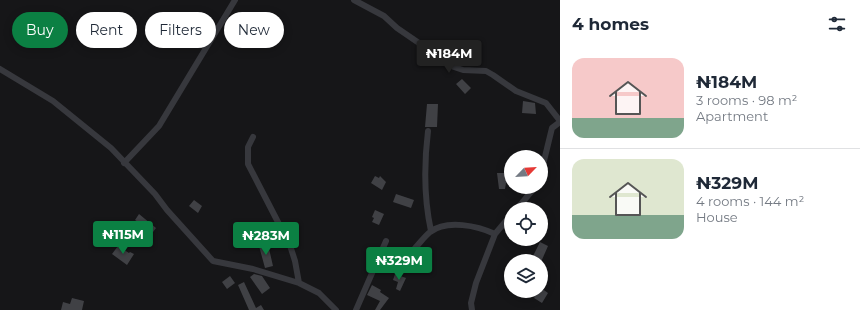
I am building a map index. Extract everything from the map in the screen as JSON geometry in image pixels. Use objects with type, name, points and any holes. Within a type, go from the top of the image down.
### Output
[{"type":"street","points":[[124,163],[159,126],[235,0]]},
{"type":"street","points":[[354,0],[384,16],[397,28],[454,67],[464,70],[486,71],[516,91],[546,103],[560,122],[552,128],[547,150]]},
{"type":"street","points":[[0,69],[53,101],[92,131],[155,194],[199,248],[213,261],[253,269],[299,283],[318,294],[336,310]]},
{"type":"street","points":[[428,131],[425,154],[428,216],[431,231]]},
{"type":"street","points":[[253,137],[248,148],[248,164],[280,226],[287,236],[295,261],[299,283]]},
{"type":"street","points":[[523,202],[529,194]]},
{"type":"street","points":[[472,310],[471,303],[476,283],[495,234],[504,223]]},
{"type":"street","points":[[415,248],[431,231],[451,226],[466,225],[482,228],[495,234]]},
{"type":"street","points":[[356,310],[386,241]]},
{"type":"building","points":[[462,79],[471,88],[465,94],[456,84]]},
{"type":"building","points":[[523,101],[535,103],[536,114],[522,113]]},
{"type":"building","points":[[427,104],[438,104],[437,127],[425,127]]},
{"type":"building","points":[[497,173],[504,173],[504,189],[499,189]]},
{"type":"building","points":[[375,176],[379,178],[380,176],[386,182],[382,190],[371,183]]},
{"type":"building","points":[[396,194],[414,200],[411,208],[393,202]]},
{"type":"building","points":[[194,200],[202,206],[198,213],[189,206]]},
{"type":"building","points":[[375,210],[384,214],[379,225],[372,222],[374,218],[372,217]]},
{"type":"building","points":[[139,214],[156,228],[153,232],[135,220]]},
{"type":"building","points":[[268,244],[273,266],[265,268],[259,246]]},
{"type":"building","points":[[118,246],[129,253],[134,254],[127,265],[112,254]]},
{"type":"building","points":[[538,246],[548,246],[544,254],[534,254]]},
{"type":"building","points":[[254,274],[262,276],[270,288],[262,294],[250,277]]},
{"type":"building","points":[[395,274],[406,278],[400,291],[396,289],[398,282],[393,280]]},
{"type":"building","points":[[230,276],[235,283],[227,289],[222,282]]},
{"type":"building","points":[[244,282],[256,308],[261,305],[264,310],[249,310],[238,285]]},
{"type":"building","points":[[372,285],[381,290],[380,292],[389,298],[380,310],[375,310],[380,301],[367,295]]},
{"type":"building","points":[[72,298],[84,301],[82,310],[61,310],[63,302],[70,304]]},
{"type":"building","points":[[534,298],[545,298],[542,303]]}]
